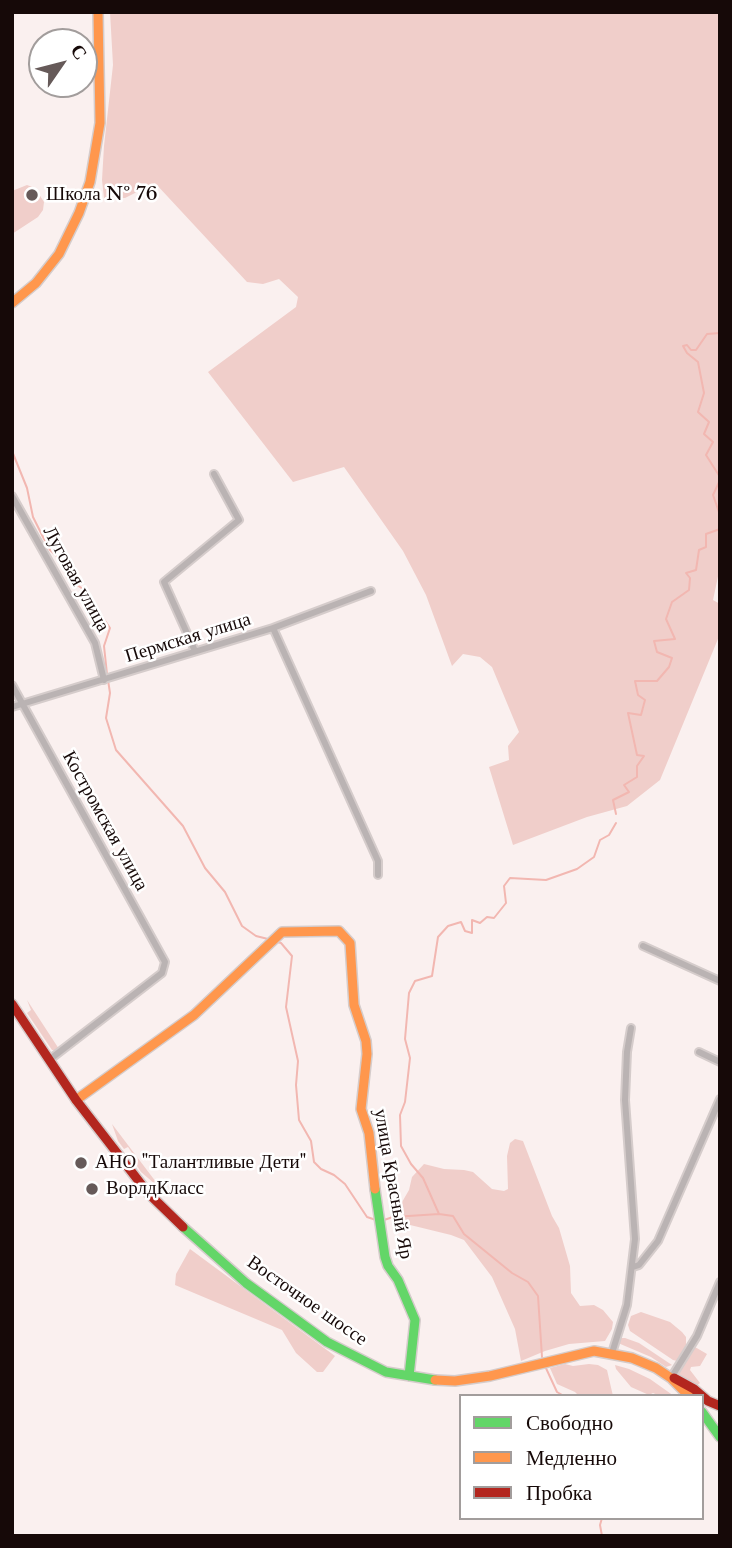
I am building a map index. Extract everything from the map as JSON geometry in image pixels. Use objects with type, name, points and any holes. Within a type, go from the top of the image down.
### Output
[{"type":"street","points":[[12,303],[36,283],[59,254],[79,213],[90,182],[100,123],[98,12]]},
{"type":"street","points":[[195,651],[164,582],[239,520],[215,474]]},
{"type":"street","name":"Луговая улица","points":[[12,496],[95,643],[104,680]]},
{"type":"street","name":"Пермская улица","points":[[12,707],[273,628],[371,591]]},
{"type":"street","points":[[273,628],[378,861],[378,875]]},
{"type":"street","name":"Костромская улица","points":[[12,685],[165,962],[162,973],[49,1060]]},
{"type":"street","name":"улица Красный Яр","points":[[76,1100],[194,1015],[282,932],[339,931],[348,937],[354,1005],[368,1054],[361,1109],[369,1133],[379,1222],[388,1266],[398,1280],[415,1320],[409,1376]]},
{"type":"street","points":[[643,946],[720,981]]},
{"type":"street","name":"Восточное шоссе","points":[[12,1004],[76,1100],[149,1195],[246,1283],[327,1342],[386,1371],[442,1381],[469,1380],[594,1351],[612,1353],[656,1368],[671,1377],[687,1394]]},
{"type":"street","points":[[612,1353],[627,1305],[633,1268],[635,1229],[625,1100],[631,1028]]},
{"type":"street","points":[[699,1052],[720,1062]]},
{"type":"street","points":[[633,1268],[639,1265],[658,1241],[720,1099]]},
{"type":"street","points":[[700,1394],[671,1377],[697,1336],[720,1282]]},
{"type":"street","points":[[704,1398],[720,1406]]},
{"type":"street","points":[[704,1415],[720,1437]]},
{"type":"shaded area","points":[[110,12],[720,12],[720,567],[713,600],[720,604],[720,634],[660,780],[627,806],[587,817],[513,845],[489,767],[509,760],[508,746],[519,732],[492,667],[480,657],[463,654],[452,666],[426,595],[403,551],[344,467],[293,482],[208,372],[296,307],[298,297],[279,279],[263,284],[247,282],[155,183],[125,198],[104,198],[104,146],[113,65]]},
{"type":"shaded area","points":[[27,185],[35,188],[44,202],[43,210],[38,217],[12,234],[12,191]]},
{"type":"shaded area","points":[[27,1000],[58,1050],[52,1050],[27,1013],[31,1010]]},
{"type":"shaded area","points":[[112,1124],[155,1184],[141,1172],[128,1147],[124,1149],[118,1141]]},
{"type":"shaded area","points":[[515,1139],[523,1141],[559,1228],[570,1266],[571,1293],[580,1306],[594,1305],[603,1310],[613,1322],[605,1341],[569,1344],[521,1361],[515,1329],[492,1277],[464,1240],[402,1223],[398,1216],[398,1209],[409,1190],[412,1177],[424,1164],[473,1172],[492,1189],[508,1189],[507,1156],[510,1143]]},
{"type":"shaded area","points":[[190,1249],[335,1356],[323,1372],[317,1372],[296,1353],[282,1330],[175,1285],[176,1274]]},
{"type":"shaded area","points":[[641,1312],[670,1322],[686,1337],[686,1345],[677,1361],[630,1331],[628,1325],[631,1316]]},
{"type":"shaded area","points":[[616,1338],[639,1343],[672,1365],[666,1367],[651,1357],[618,1343]]},
{"type":"shaded area","points":[[695,1347],[707,1354],[700,1366],[691,1367],[690,1370],[700,1383],[695,1387],[678,1372]]},
{"type":"shaded area","points":[[565,1364],[598,1365],[607,1370],[613,1394],[577,1394],[557,1384],[550,1368]]},
{"type":"shaded area","points":[[615,1365],[629,1369],[650,1379],[671,1394],[647,1394],[631,1387]]},
{"type":"waterway","points":[[720,333],[707,334],[696,350],[691,350],[687,345],[683,346],[698,362],[704,393],[698,412],[709,422],[704,434],[713,442],[706,455],[720,477]]},
{"type":"waterway","points":[[12,451],[27,488],[33,517],[50,550],[60,559],[68,579],[83,589],[110,628],[104,646],[107,674]]},
{"type":"waterway","points":[[720,480],[713,495],[720,515]]},
{"type":"waterway","points":[[616,814],[613,800],[629,792],[624,785],[637,777],[637,766],[644,756],[637,755],[628,713],[641,715],[645,700],[638,695],[635,681],[657,681],[669,667],[672,658],[657,652],[654,641],[675,639],[666,619],[672,602],[689,590],[690,578],[686,573],[696,570],[699,550],[706,547],[706,534],[720,529]]},
{"type":"waterway","points":[[108,680],[110,693],[106,718],[116,750],[183,826],[205,868],[225,892],[242,926],[256,936],[268,939]]},
{"type":"waterway","points":[[542,1357],[538,1296],[528,1282],[512,1273],[464,1234],[453,1216],[439,1214],[423,1178],[401,1146],[400,1115],[405,1102],[410,1058],[405,1039],[409,993],[415,981],[432,976],[438,937],[448,926],[461,922],[465,931],[472,933],[472,920],[480,923],[487,917],[494,918],[506,903],[504,886],[510,878],[546,880],[577,869],[594,857],[600,840],[609,835],[616,823]]},
{"type":"waterway","points":[[277,942],[292,956],[286,1007],[298,1061],[296,1085],[299,1120],[311,1141],[314,1162],[345,1184],[367,1217],[376,1220]]},
{"type":"waterway","points":[[384,1220],[439,1214]]},
{"type":"waterway","points":[[545,1366],[560,1394]]},
{"type":"waterway","points":[[601,1520],[602,1536]]},
{"type":"traffic: fast","points":[[375,1189],[385,1257],[415,1320],[409,1376]]},
{"type":"traffic: fast","points":[[183,1227],[246,1283],[327,1342],[386,1372],[435,1380]]},
{"type":"traffic: fast","points":[[704,1415],[720,1437]]},
{"type":"traffic: slow","points":[[12,303],[36,283],[59,254],[79,213],[90,182],[100,123],[98,12]]},
{"type":"traffic: slow","points":[[76,1100],[194,1015],[282,932],[339,931],[350,943],[354,1005],[366,1041],[361,1109],[369,1133],[375,1189]]},
{"type":"traffic: slow","points":[[435,1380],[455,1381],[490,1376],[594,1351],[632,1358],[656,1368],[687,1394]]},
{"type":"traffic: jam","points":[[12,1004],[76,1100],[148,1193],[183,1227]]},
{"type":"traffic: jam","points":[[674,1378],[700,1394]]},
{"type":"traffic: jam","points":[[704,1398],[720,1406]]},
{"type":"place","name":"Школа № 76","points":[[32,195]]},
{"type":"place","name":"АНО \"Талантливые Дети\"","points":[[81,1163]]},
{"type":"place","name":"ВорлдКласс","points":[[92,1189]]}]
